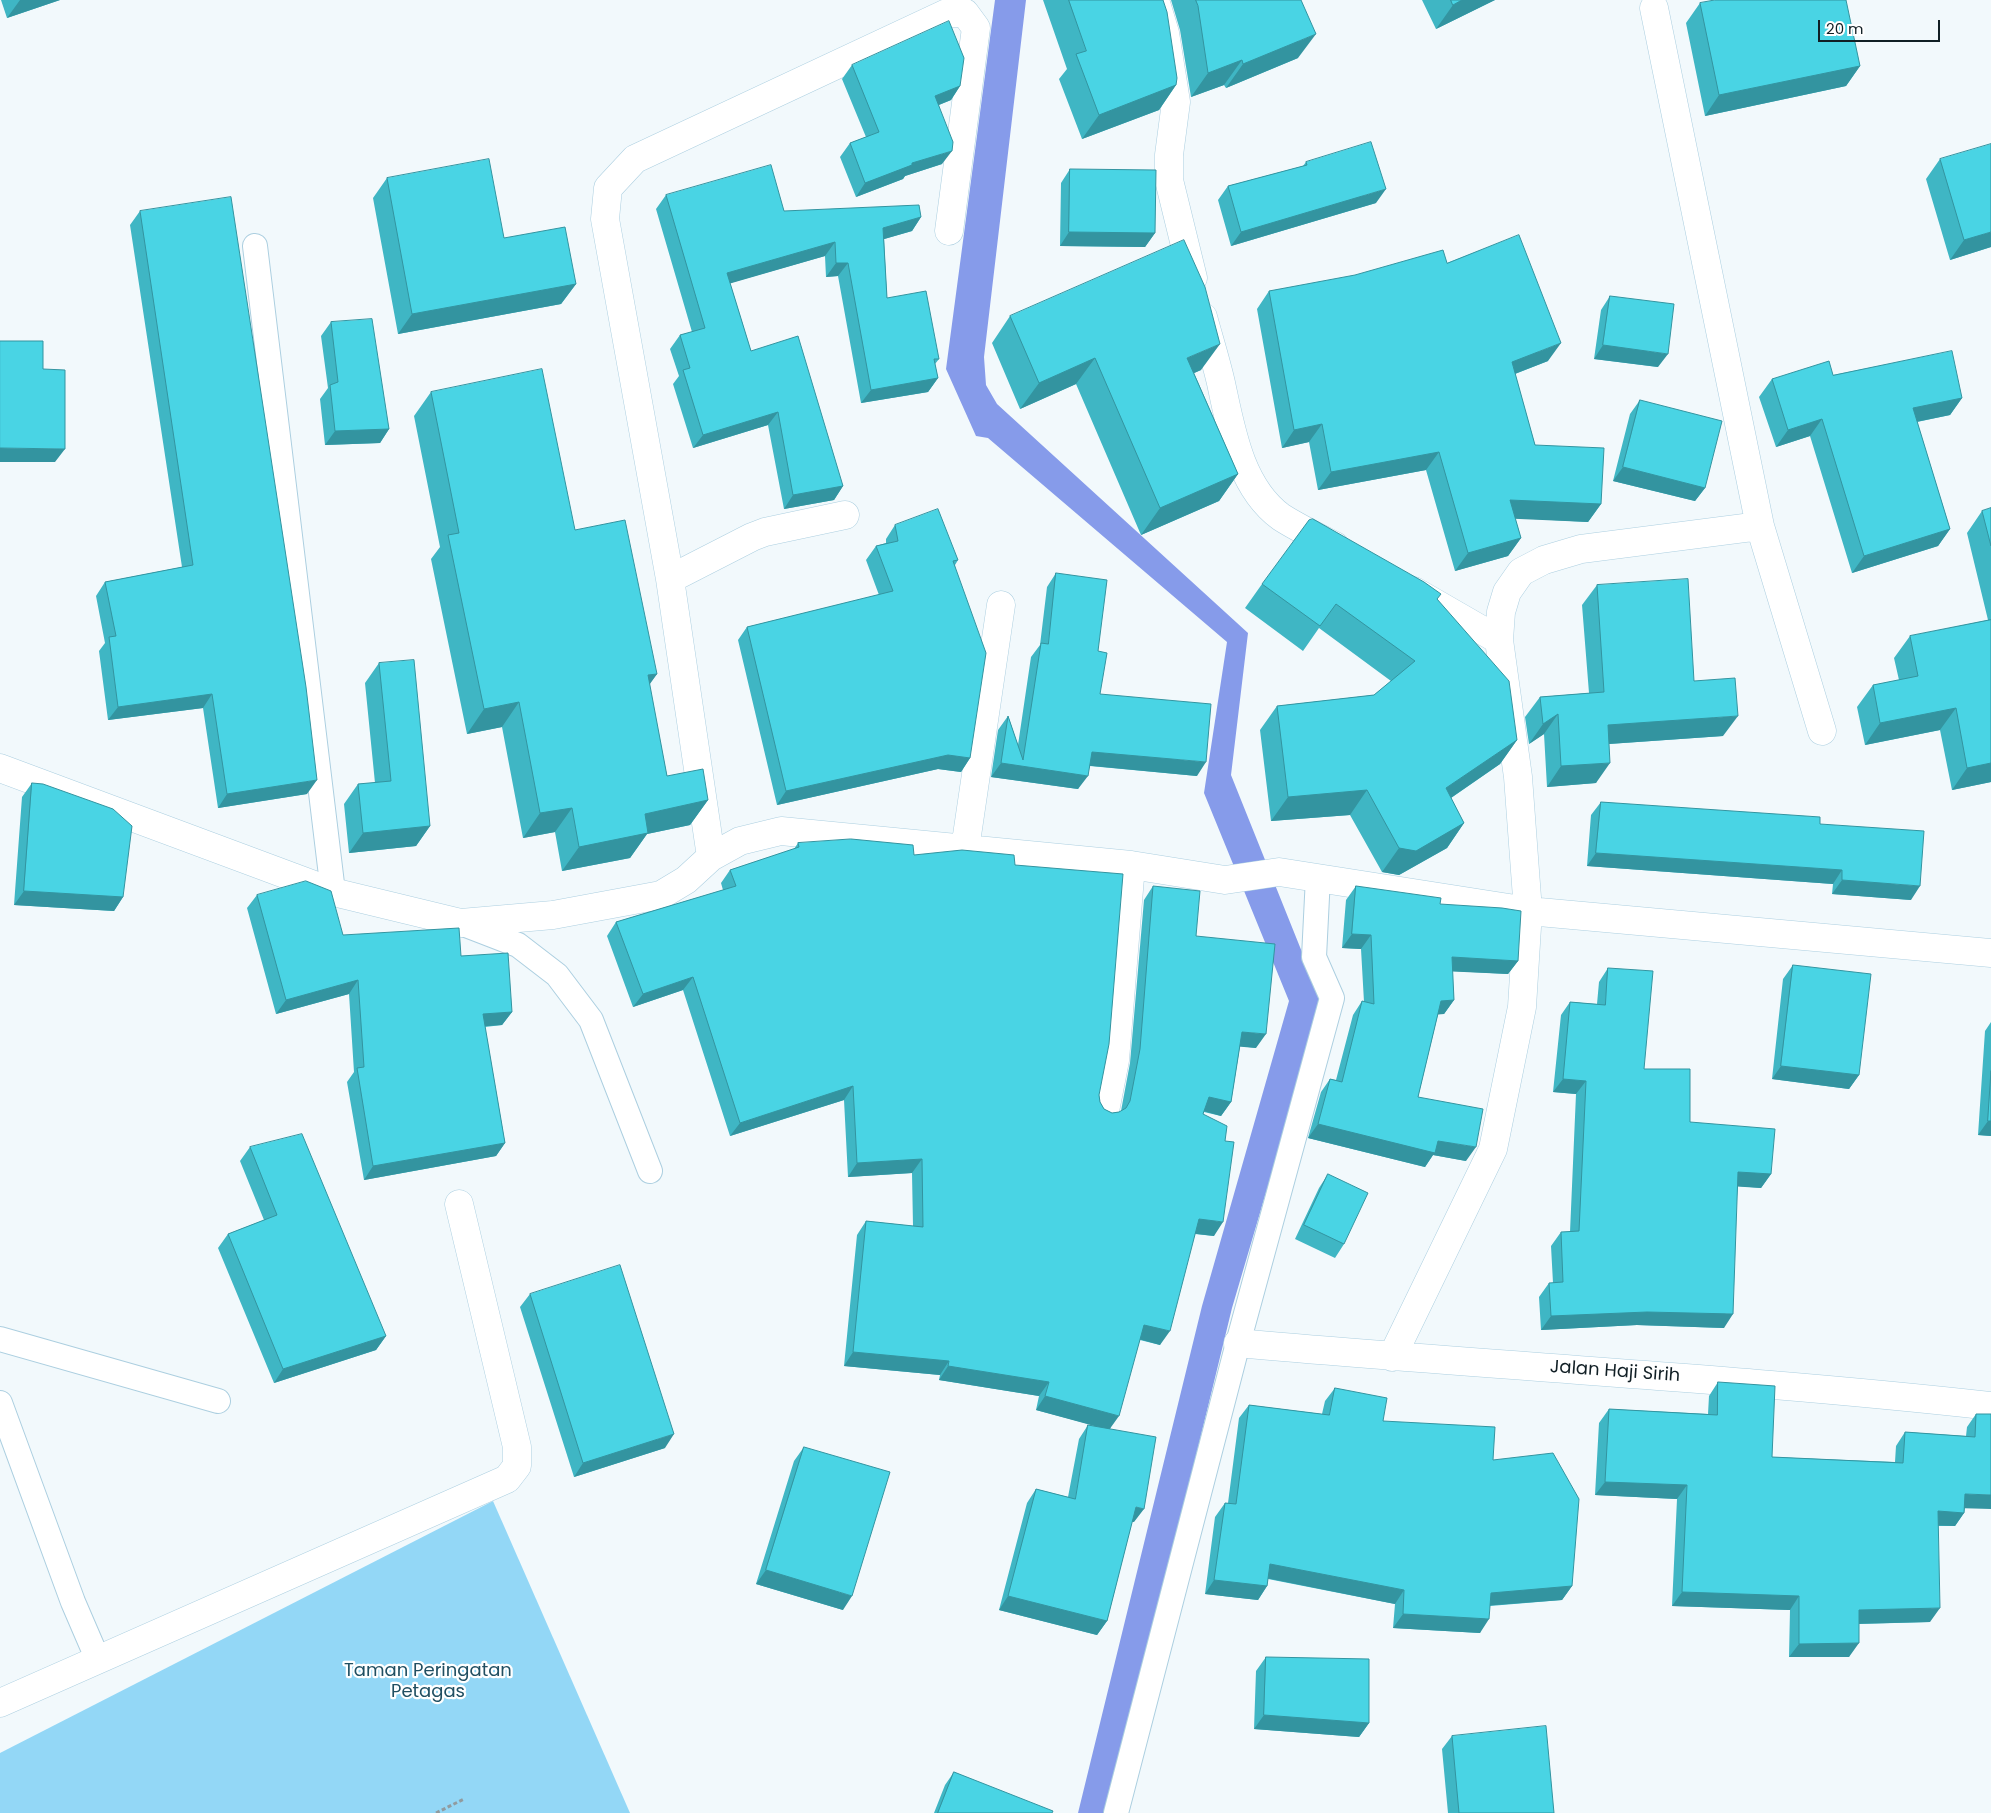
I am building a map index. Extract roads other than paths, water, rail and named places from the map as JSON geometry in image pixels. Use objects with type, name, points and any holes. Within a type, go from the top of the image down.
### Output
[{"type":"street","points":[[1155,0],[1165,33],[1176,102],[1169,155],[1169,180],[1185,249],[1221,383],[1227,417],[1236,445],[1246,471],[1260,496],[1280,516],[1359,560]]},
{"type":"street","points":[[1654,8],[1760,526],[1822,731]]},
{"type":"street","points":[[711,856],[670,579],[605,219],[608,188],[635,159],[947,13],[965,13],[976,28],[949,231]]},
{"type":"street","points":[[670,579],[765,532],[846,515]]},
{"type":"street","points":[[1392,1357],[1493,1149],[1522,1007],[1528,911],[1518,777],[1499,640],[1501,612],[1507,592],[1522,572],[1544,560],[1581,549],[1760,526]]},
{"type":"street","points":[[1393,579],[1499,640]]},
{"type":"street","points":[[965,849],[1001,605]]},
{"type":"street","points":[[0,768],[333,892],[461,923],[553,915],[661,895],[686,880],[711,856],[740,841],[781,831],[1131,865],[1225,880],[1278,872],[1528,911],[1991,953]]},
{"type":"street","points":[[1105,1111],[1115,1060],[1131,865]]},
{"type":"street","points":[[0,1703],[507,1479],[517,1466],[517,1447],[459,1204]]},
{"type":"street","name":"Jalan Haji Sirih","points":[[1238,1343],[1392,1357],[1839,1389],[1991,1406]]},
{"type":"lane","points":[[255,246],[333,892]]},
{"type":"lane","points":[[1116,1813],[1238,1343],[1332,998],[1314,956],[1318,877]]},
{"type":"lane","points":[[461,923],[518,945],[557,975],[591,1020],[650,1171]]},
{"type":"lane","points":[[0,1339],[218,1401]]},
{"type":"lane","points":[[0,1403],[73,1602],[98,1660]]},
{"type":"water","points":[[995,0],[1026,0],[984,357],[986,385],[997,404],[1248,633],[1231,775],[1322,1002],[1232,1308],[1109,1813],[1078,1813],[1202,1306],[1289,1001],[1204,793],[1227,642],[988,438],[976,436],[946,369]]},
{"type":"park label","name":"Taman Peringatan Petagas","points":[[428,1681]]}]
